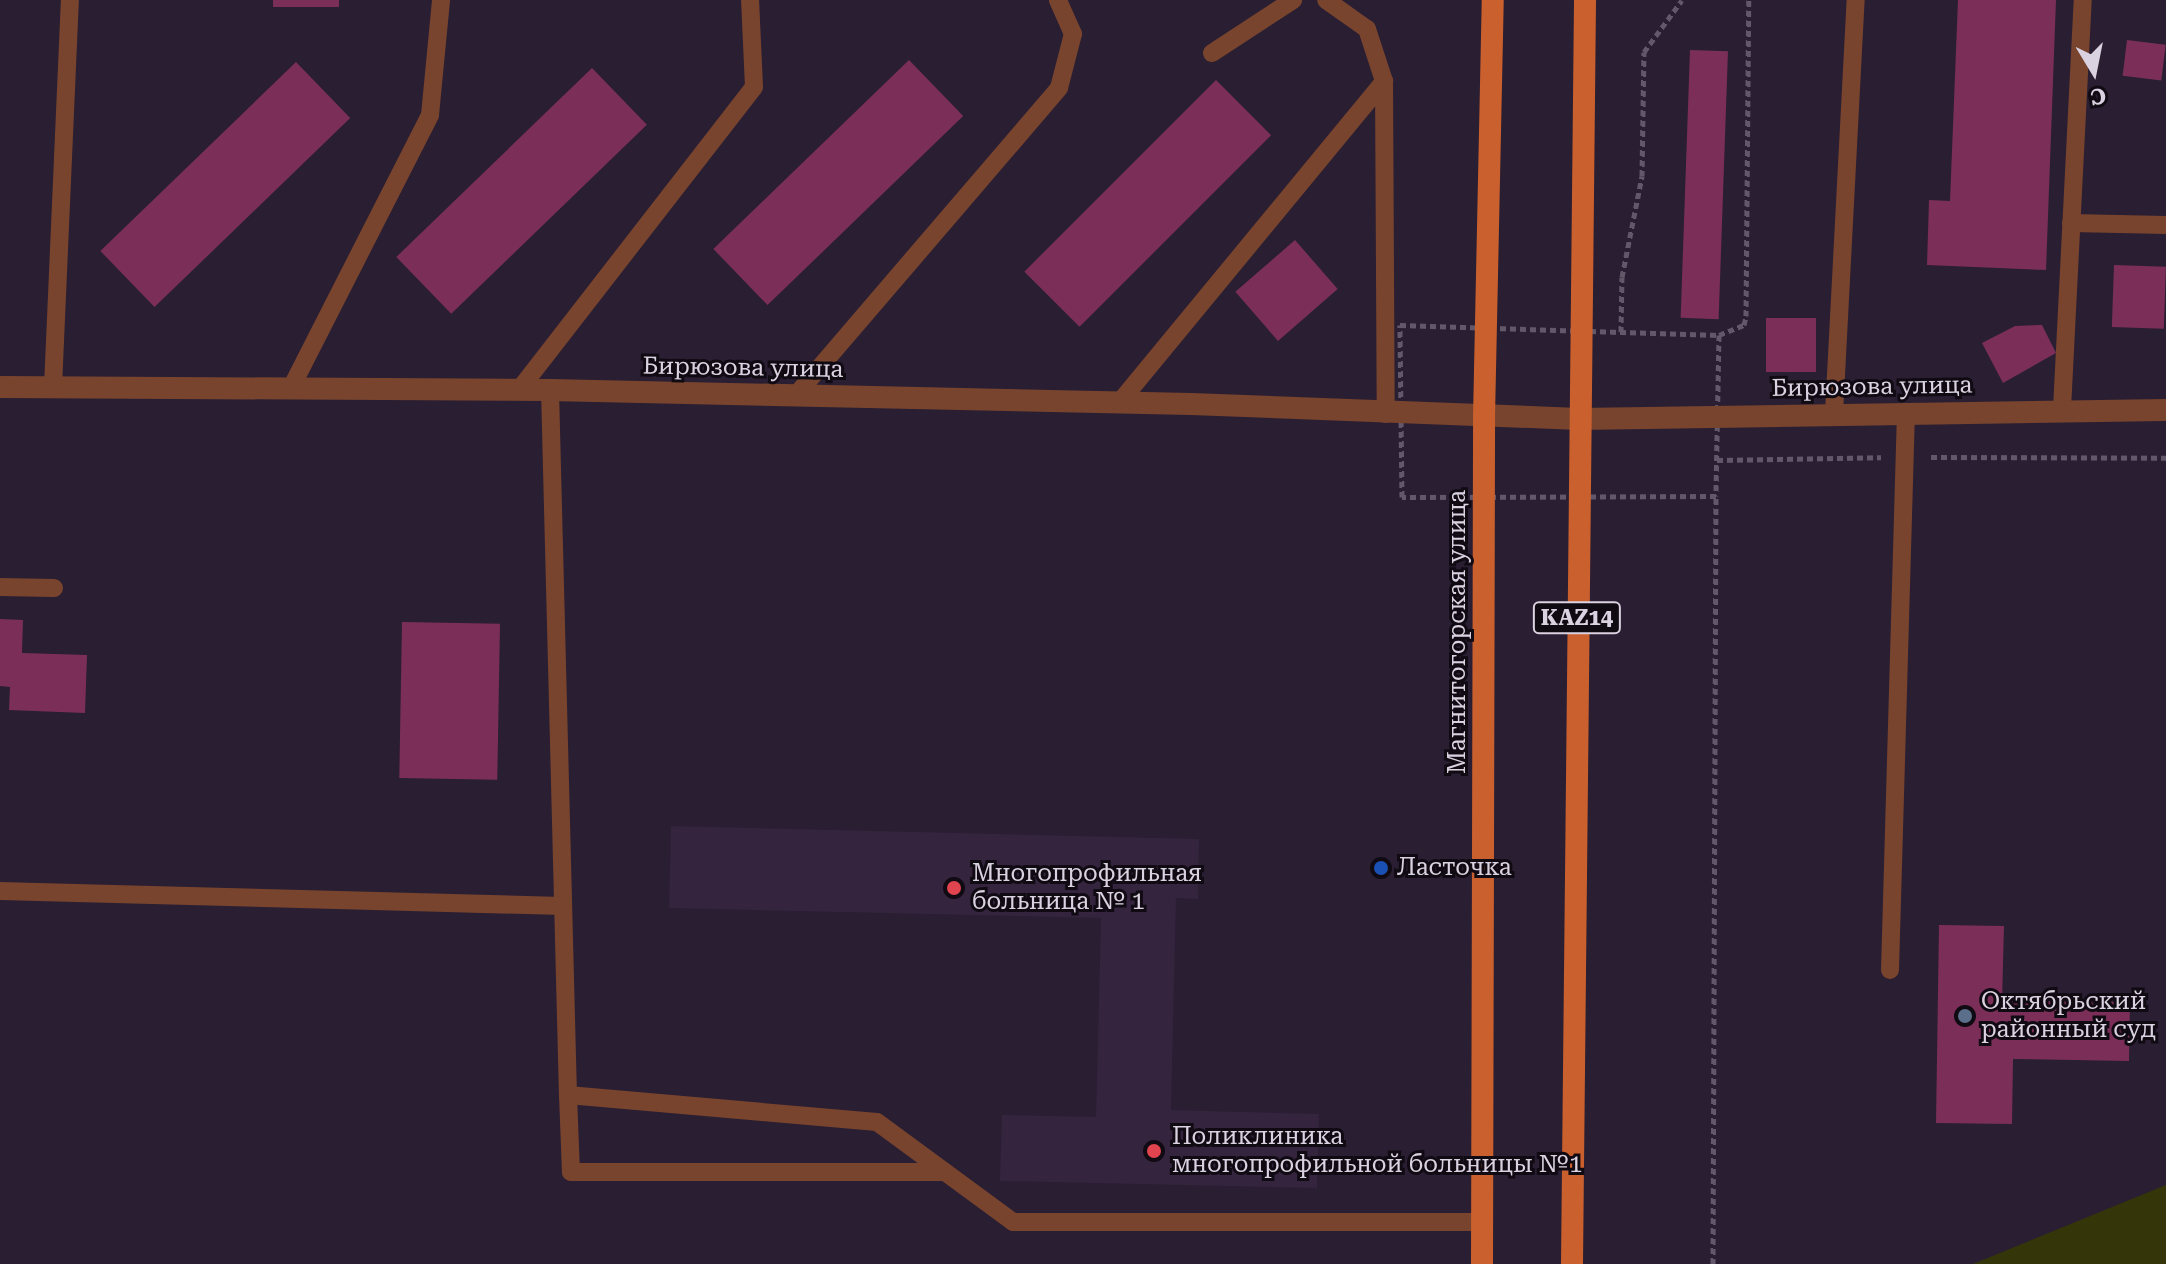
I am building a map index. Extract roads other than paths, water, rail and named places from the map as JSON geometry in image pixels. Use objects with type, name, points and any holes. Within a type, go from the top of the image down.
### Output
[{"type":"main road","name":"Магнитогорская улица","points":[[1482,1264],[1484,418],[1493,0]]},
{"type":"main road","name":"KAZ14","points":[[1572,1264],[1585,0]]},
{"type":"street","name":"Бирюзова улица","points":[[0,387],[550,390],[796,395],[1119,403],[1484,418],[2166,410]]},
{"type":"lane","points":[[53,387],[70,0]]},
{"type":"lane","points":[[291,388],[430,115],[441,0]]},
{"type":"lane","points":[[519,390],[754,87],[750,0]]},
{"type":"lane","points":[[796,395],[1059,88],[1073,34],[1058,0]]},
{"type":"lane","points":[[1212,53],[1293,0]]},
{"type":"lane","points":[[1326,0],[1367,29],[1384,81],[1386,414]]},
{"type":"lane","points":[[1834,413],[1856,0]]},
{"type":"lane","points":[[2062,409],[2083,0]]},
{"type":"lane","points":[[1119,403],[1384,81]]},
{"type":"lane","points":[[2071,223],[2166,225]]},
{"type":"lane","points":[[550,390],[571,1172],[945,1172]]},
{"type":"lane","points":[[1890,970],[1906,412]]},
{"type":"lane","points":[[0,587],[54,588]]},
{"type":"lane","points":[[0,891],[563,906]]},
{"type":"lane","points":[[568,1095],[877,1122],[1013,1222],[1483,1222]]},
{"type":"place","name":"Ласточка","points":[[1381,868]]},
{"type":"place","name":"Многопрофильная больница № 1","points":[[954,888]]},
{"type":"place","name":"Октябрьский районный суд","points":[[1965,1016]]},
{"type":"place","name":"Поликлиника многопрофильной больницы №1","points":[[1154,1151]]}]
